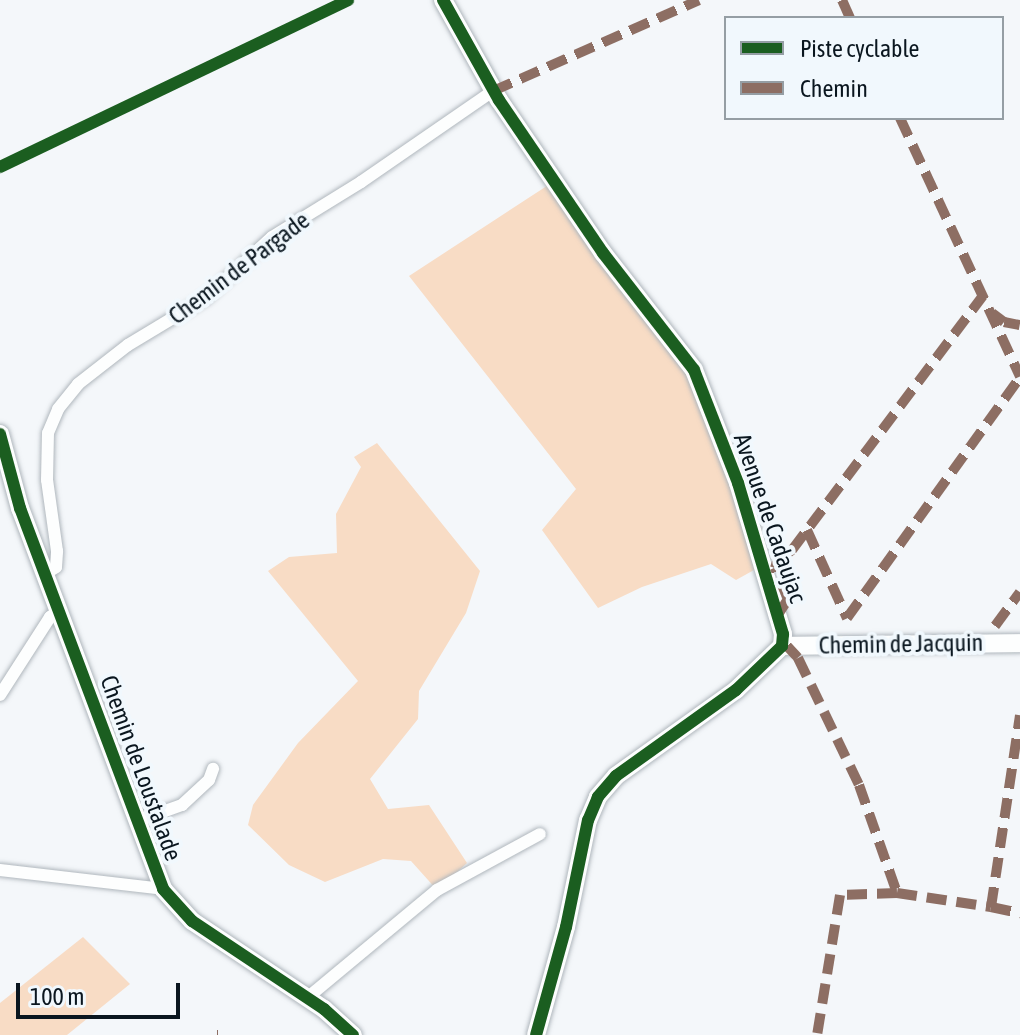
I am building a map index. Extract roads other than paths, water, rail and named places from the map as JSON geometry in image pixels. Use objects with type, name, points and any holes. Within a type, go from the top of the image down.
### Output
[{"type":"street","name":"Avenue de Cadaujac","points":[[443,0],[493,91],[603,253],[694,370],[738,483],[782,621],[782,646]]},
{"type":"street","name":"Chemin de Pargade","points":[[45,574],[56,567],[57,551],[47,480],[48,433],[58,409],[78,384],[128,345],[206,298],[272,237],[361,182],[493,91]]},
{"type":"street","name":"Chemin de Loustalade","points":[[0,434],[20,508],[163,889],[192,921],[307,998],[353,1035]]},
{"type":"street","points":[[0,695],[50,617],[59,611]]},
{"type":"street","name":"Chemin de Jacquin","points":[[782,646],[1020,643]]},
{"type":"street","points":[[536,1035],[566,927],[588,820],[598,797],[616,776],[736,690],[782,646]]},
{"type":"street","points":[[137,821],[182,805],[209,780],[213,769]]},
{"type":"street","points":[[307,998],[437,890],[540,834]]},
{"type":"street","points":[[0,870],[163,889]]}]
